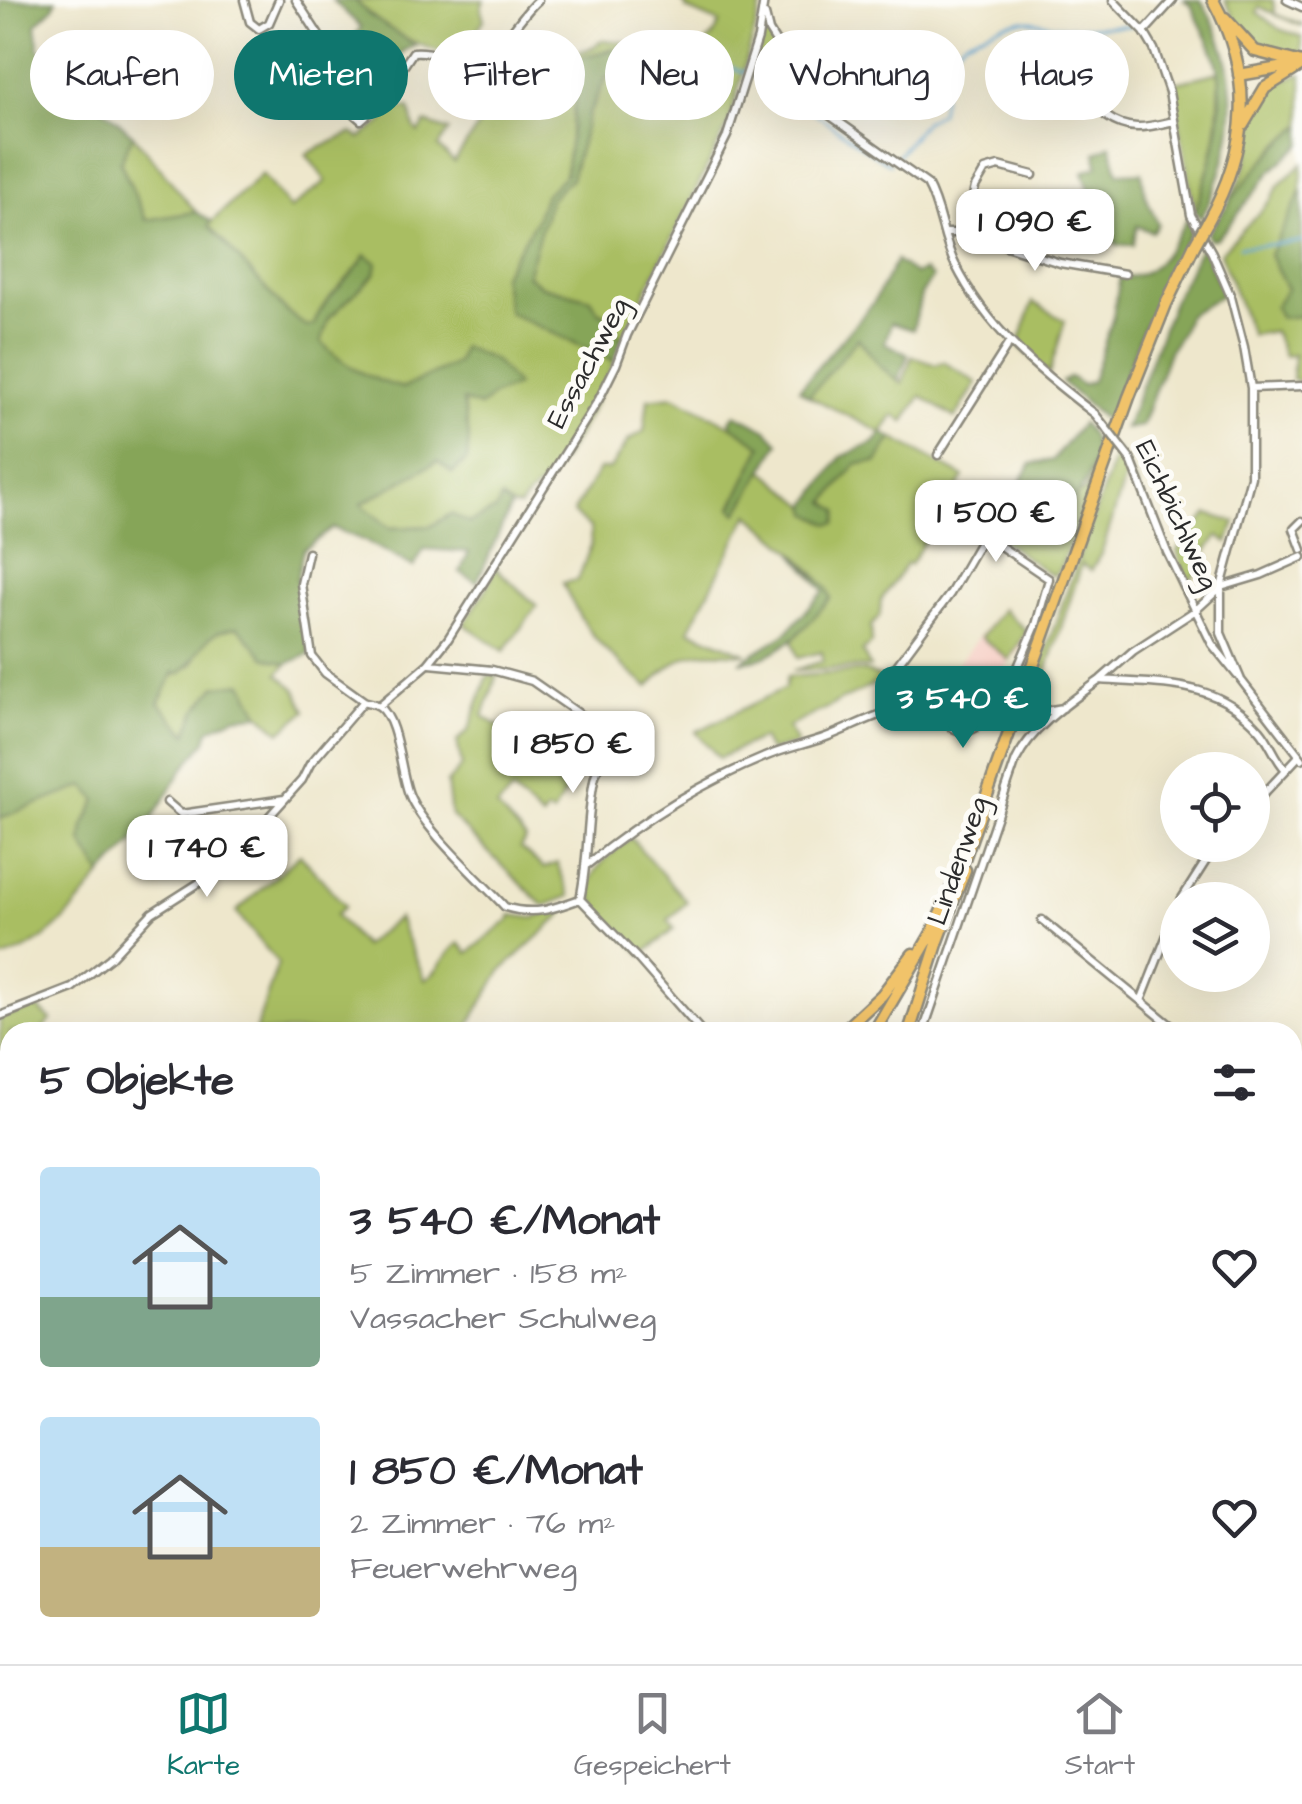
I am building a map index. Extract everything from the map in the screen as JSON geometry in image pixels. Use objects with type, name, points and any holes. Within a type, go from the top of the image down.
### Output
[{"type":"main road","points":[[880,1022],[933,931],[964,859],[1129,397],[1166,304],[1230,174],[1242,126],[1239,75],[1213,0]]},
{"type":"main road","points":[[1220,13],[1255,50],[1302,64]]},
{"type":"main road","points":[[1239,75],[1302,64]]},
{"type":"main road","points":[[1242,126],[1266,88],[1302,64]]},
{"type":"main road","points":[[913,1022],[938,941],[965,875],[964,859]]},
{"type":"main road","points":[[853,1022],[882,995],[908,964],[920,940],[933,931]]},
{"type":"street","points":[[244,0],[250,22],[259,28],[269,23],[279,0]]},
{"type":"street","points":[[296,0],[340,68],[354,114],[360,120],[378,105],[413,52],[464,62],[485,58],[538,0]]},
{"type":"street","name":"Essachweg","points":[[379,706],[428,664],[471,607],[498,557],[599,400],[627,335],[727,136],[764,12],[764,0]]},
{"type":"street","points":[[1112,0],[1144,32],[1154,49],[1169,92],[1191,215],[1231,297],[1251,388],[1251,477],[1221,587],[1222,633],[1241,680],[1300,758],[1270,787]]},
{"type":"street","points":[[1144,32],[1173,0]]},
{"type":"street","points":[[1286,0],[1302,6]]},
{"type":"street","name":"Eichbichlweg","points":[[764,12],[769,31],[815,105],[871,148],[920,178],[935,198],[944,233],[966,286],[1009,343],[1095,414],[1131,460],[1167,552],[1212,644],[1241,680]]},
{"type":"street","points":[[1112,120],[1136,130],[1174,122]]},
{"type":"street","points":[[965,233],[974,188],[985,170],[1000,166],[1033,176]]},
{"type":"street","points":[[944,233],[965,233],[1060,262],[1126,274]]},
{"type":"street","points":[[938,455],[1009,343]]},
{"type":"street","points":[[1251,388],[1302,386]]},
{"type":"street","points":[[1221,587],[1272,571],[1302,553],[1294,529],[1302,520]]},
{"type":"street","points":[[1004,702],[1036,625],[1049,579],[984,535],[950,594],[889,676],[922,705],[964,732],[976,728],[991,706],[1004,702],[1015,705]]},
{"type":"street","points":[[308,553],[300,584],[312,656],[325,673],[364,701],[379,706],[392,724],[410,799],[423,818],[505,907],[541,913],[580,899]]},
{"type":"street","name":"Lindenweg","points":[[927,1022],[1016,760],[1034,735],[1064,707],[1138,647],[1196,610],[1221,587]]},
{"type":"street","points":[[428,664],[492,670],[532,681],[611,736],[595,775],[586,831],[588,864],[580,899]]},
{"type":"street","points":[[1100,680],[1193,687],[1221,697],[1258,728],[1270,743],[1274,758],[1286,770]]},
{"type":"street","points":[[0,1016],[72,988],[110,958],[152,914],[238,852],[364,701]]},
{"type":"street","points":[[588,864],[668,806],[766,756],[824,738],[902,706],[922,705]]},
{"type":"street","points":[[1034,735],[1036,724],[1028,709],[1064,707]]},
{"type":"street","points":[[167,802],[182,814],[286,798]]},
{"type":"street","points":[[580,899],[693,1022]]},
{"type":"street","points":[[1042,920],[1166,1022]]},
{"type":"street","points":[[1141,1002],[1160,953]]},
{"type":"shaded area","points":[[1002,607],[1029,632],[959,726],[926,704]]},
{"type":"green space","points":[[0,0],[56,0],[36,24],[37,30],[30,30],[30,120],[117,120],[133,135],[120,162],[146,220],[196,212],[211,221],[209,226],[287,312],[307,327],[314,325],[323,306],[366,255],[377,263],[375,274],[329,318],[321,342],[339,359],[380,381],[403,388],[457,363],[462,347],[494,360],[517,386],[494,395],[480,407],[463,401],[469,437],[467,460],[452,473],[438,461],[361,504],[390,528],[431,526],[451,514],[469,523],[496,510],[501,499],[511,506],[477,582],[460,572],[469,552],[424,549],[414,567],[333,528],[303,550],[297,578],[310,654],[287,664],[265,657],[238,627],[216,634],[188,666],[179,674],[174,672],[159,703],[187,734],[196,711],[216,686],[243,683],[260,715],[235,717],[209,730],[206,741],[183,769],[146,829],[102,875],[82,842],[84,826],[97,800],[85,786],[0,818]]},
{"type":"green space","points":[[332,0],[355,0],[392,30],[359,30],[361,27]]},
{"type":"green space","points":[[355,0],[484,0],[484,20],[477,30],[428,30],[428,47],[408,39],[408,30],[392,30]]},
{"type":"green space","points":[[679,0],[761,0],[734,105],[734,30],[716,30],[720,23],[686,9]]},
{"type":"green space","points":[[1184,0],[1201,0],[1216,27],[1231,82],[1230,136],[1224,163],[1201,218],[1195,212],[1215,144],[1221,91],[1212,48],[1192,7]]},
{"type":"green space","points":[[1225,0],[1273,0],[1275,14],[1259,7],[1257,12],[1279,29],[1302,37],[1302,53],[1272,53],[1253,43],[1238,26]]},
{"type":"green space","points":[[605,40],[605,52],[585,56],[588,49]]},
{"type":"green space","points":[[605,52],[605,80],[589,113],[571,178],[550,199],[527,275],[542,286],[591,299],[598,311],[613,318],[621,341],[614,361],[509,313],[502,276],[535,222],[545,195],[565,175],[572,120],[585,120],[585,56]]},
{"type":"green space","points":[[1219,72],[1214,143],[1195,212],[1172,83]]},
{"type":"green space","points":[[1302,74],[1302,125],[1278,145],[1227,205],[1245,168],[1260,103],[1274,86]]},
{"type":"green space","points":[[605,80],[605,120],[730,120],[621,341],[613,318],[598,311],[591,299],[542,286],[527,275],[550,199],[571,178],[589,113]]},
{"type":"green space","points":[[408,108],[418,133],[426,123],[449,131],[438,147],[454,162],[482,120],[572,120],[565,175],[545,195],[535,222],[502,275],[509,313],[614,361],[567,453],[520,507],[501,499],[496,510],[469,523],[451,514],[431,526],[389,528],[360,505],[438,460],[453,473],[467,460],[469,437],[462,400],[480,407],[516,385],[462,348],[457,363],[403,389],[359,372],[321,342],[329,318],[375,274],[376,263],[365,256],[323,306],[314,325],[307,327],[287,312],[208,225],[262,174],[290,209],[326,181],[306,154],[352,133],[360,138],[383,120],[408,120]]},
{"type":"green space","points":[[1302,125],[1302,144],[1272,170],[1223,232],[1216,239],[1209,239],[1207,234],[1250,176]]},
{"type":"green space","points":[[133,135],[196,212],[146,220],[120,161]]},
{"type":"green space","points":[[1111,145],[1118,173],[1142,172],[1145,194],[1158,224],[1152,232],[1137,226],[1133,245],[1117,245],[1111,235],[1107,202],[1091,195],[1083,172],[1098,166],[1096,153]]},
{"type":"green space","points":[[1302,164],[1301,193],[1270,255],[1287,290],[1276,307],[1280,317],[1302,316],[1302,381],[1292,380],[1294,355],[1284,356],[1274,331],[1251,335],[1220,253]]},
{"type":"green space","points":[[1302,190],[1302,316],[1281,318],[1275,307],[1287,289],[1270,255]]},
{"type":"green space","points":[[1187,219],[1191,230],[1140,337],[1108,423],[1062,382],[1070,377],[1082,385],[1092,381],[1113,317],[1120,277],[1144,273],[1153,267]]},
{"type":"green space","points":[[1202,245],[1223,294],[1188,315],[1170,349],[1142,426],[1125,429],[1173,301]]},
{"type":"green space","points":[[896,261],[915,274],[924,271],[932,277],[921,295],[913,330],[891,323],[885,343],[908,354],[898,381],[858,338],[809,396],[799,389],[873,303]]},
{"type":"green space","points":[[1033,302],[1065,321],[1049,374],[1018,345]]},
{"type":"green space","points":[[858,338],[880,366],[902,384],[912,356],[936,365],[944,362],[977,383],[955,418],[921,396],[904,422],[894,415],[882,433],[809,396]]},
{"type":"green space","points":[[674,396],[762,446],[732,507],[737,513],[762,469],[807,506],[810,514],[826,502],[856,463],[877,462],[892,438],[964,477],[910,565],[907,563],[881,600],[880,615],[871,626],[872,643],[862,651],[870,667],[792,671],[823,661],[822,652],[798,658],[792,641],[831,598],[806,564],[749,514],[689,630],[747,654],[692,655],[672,665],[648,687],[588,629],[563,583],[578,580],[591,545],[590,528],[573,513],[599,469],[610,469],[628,441],[644,431],[648,399]]},
{"type":"green space","points":[[736,414],[767,430],[779,443],[738,513],[732,508],[762,446],[732,426],[730,420]]},
{"type":"green space","points":[[1082,423],[1091,435],[1093,461],[1061,523],[1000,499],[1006,489],[1015,491],[1031,464],[1053,460]]},
{"type":"green space","points":[[882,433],[892,438],[877,462],[856,464],[826,502],[839,511],[837,523],[830,524],[810,514],[807,506],[841,457],[874,443]]},
{"type":"green space","points":[[1117,450],[1138,487],[1135,489],[1126,475],[1102,552],[1091,571],[1082,564],[1036,704],[1027,704]]},
{"type":"green space","points":[[1098,459],[1061,567],[1053,576],[986,530],[1000,499],[1061,523],[1074,496],[1085,491]]},
{"type":"green space","points":[[1208,514],[1235,522],[1228,543],[1218,536],[1205,553],[1209,557],[1187,584],[1177,551]]},
{"type":"green space","points":[[793,553],[827,588],[831,598],[780,648],[755,660],[740,662],[785,634],[824,591]]},
{"type":"green space","points":[[495,567],[537,606],[504,651],[464,624]]},
{"type":"green space","points":[[1002,609],[1027,631],[1009,660],[981,637]]},
{"type":"green space","points":[[238,627],[265,657],[287,664],[278,674],[295,688],[306,711],[280,732],[255,709],[243,683],[196,711],[188,735],[159,703],[164,689],[175,675],[193,664],[209,638]]},
{"type":"green space","points":[[864,671],[885,679],[788,727],[797,744],[769,751],[762,738],[719,758],[696,732],[785,688],[787,677]]},
{"type":"green space","points":[[488,675],[497,675],[483,716],[529,745],[521,758],[565,792],[553,814],[546,811],[542,818],[512,791],[497,808],[526,839],[520,848],[544,868],[557,863],[570,896],[544,906],[451,816],[447,783],[462,766],[457,741],[469,730]]},
{"type":"green space","points":[[85,785],[97,800],[84,826],[82,842],[102,875],[46,936],[0,959],[0,818]]},
{"type":"green space","points":[[631,838],[687,902],[668,920],[674,929],[642,955],[599,908],[590,885],[595,871]]},
{"type":"green space","points":[[300,854],[345,906],[336,915],[363,946],[398,918],[425,980],[459,943],[468,953],[511,915],[534,918],[563,909],[563,914],[501,971],[471,1022],[258,1022],[278,963],[236,912]]},
{"type":"green space","points":[[37,1007],[51,1020],[0,1022],[0,1018]]},
{"type":"waterway","points":[[898,155],[925,121],[940,113],[949,56],[964,41],[1024,20],[1065,27],[1131,26]]},
{"type":"waterway","points":[[734,69],[793,97],[890,164]]},
{"type":"waterway","points":[[1240,247],[1302,242]]}]
